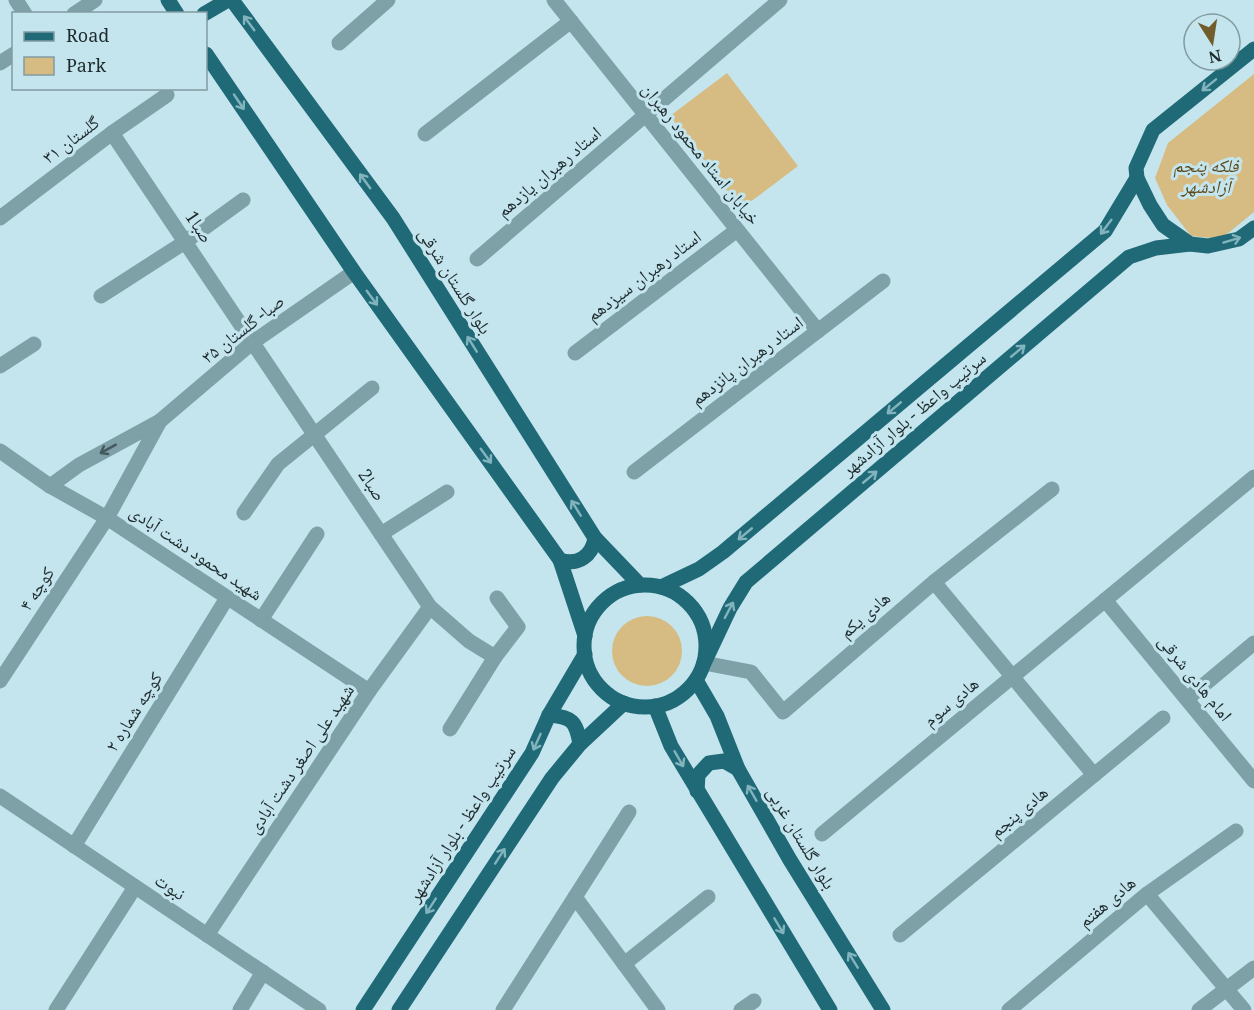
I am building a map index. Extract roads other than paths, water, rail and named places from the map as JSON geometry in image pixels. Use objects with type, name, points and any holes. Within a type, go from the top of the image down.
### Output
[{"type":"main road","points":[[207,12],[228,0]]},
{"type":"main road","name":"بلوار گلستان شرقی","points":[[232,0],[393,218],[595,538],[640,585]]},
{"type":"main road","name":"سرتیپ واعظ - بلوار آزادشهر","points":[[661,587],[699,569],[723,552],[1105,231],[1137,178],[1136,168],[1154,130],[1254,49]]},
{"type":"main road","points":[[207,55],[354,272],[560,560],[585,636],[585,654],[589,670],[598,684],[609,695],[624,703],[655,706],[678,697],[696,681],[704,663],[706,639],[699,616],[683,597],[661,587],[640,585],[621,591],[604,601],[595,612],[585,636]]},
{"type":"main road","points":[[1137,178],[1163,225],[1190,244]]},
{"type":"main road","name":"سرتیپ واعظ - بلوار آزادشهر","points":[[704,663],[730,608],[746,582],[1129,257],[1156,248],[1190,244],[1208,246],[1239,239],[1254,228]]},
{"type":"main road","points":[[560,560],[576,562],[583,558],[593,546],[595,538]]},
{"type":"main road","name":"سرتیپ واعظ - بلوار آزادشهر","points":[[363,1010],[532,753],[549,715],[585,654]]},
{"type":"main road","name":"بلوار گلستان غربی","points":[[696,681],[717,716],[738,769],[790,860],[883,1010]]},
{"type":"main road","points":[[399,1010],[552,778],[580,744],[624,703]]},
{"type":"main road","points":[[655,706],[671,746],[830,1010]]},
{"type":"main road","points":[[549,715],[565,717],[577,728],[580,744]]},
{"type":"main road","points":[[697,791],[698,775],[709,763],[724,761],[738,769]]},
{"type":"street","points":[[77,12],[95,0]]},
{"type":"street","points":[[339,43],[388,0]]},
{"type":"street","name":"خیابان استاد محمود رهبران","points":[[554,0],[818,331]]},
{"type":"street","name":"استاد رهبران یازدهم","points":[[477,259],[780,0]]},
{"type":"street","points":[[424,134],[571,21]]},
{"type":"street","name":"گلستان ۳۱","points":[[0,218],[112,133],[167,95]]},
{"type":"street","name":"صبا1","points":[[112,133],[253,342]]},
{"type":"street","points":[[101,296],[185,242],[243,200]]},
{"type":"street","name":"استاد رهبران سیزدهم","points":[[575,353],[737,230]]},
{"type":"street","name":"صبا- گلستان ۳۵","points":[[160,421],[253,342],[354,272]]},
{"type":"street","name":"استاد رهبران پانزدهم","points":[[634,472],[883,281]]},
{"type":"street","name":"صبا2","points":[[253,342],[430,607],[470,641],[495,657]]},
{"type":"street","points":[[0,366],[34,344]]},
{"type":"street","points":[[244,513],[278,465],[372,388]]},
{"type":"street","points":[[50,486],[79,465],[160,421]]},
{"type":"street","name":"کوچه ۴","points":[[0,681],[107,518],[160,421]]},
{"type":"street","name":"شهید محمود دشت آبادی","points":[[0,450],[50,486],[107,518],[369,692]]},
{"type":"street","name":"هادی سوم","points":[[822,834],[1254,477]]},
{"type":"street","name":"هادی یکم","points":[[704,663],[751,672],[783,712],[934,582],[1052,489]]},
{"type":"street","points":[[381,534],[447,492]]},
{"type":"street","points":[[261,620],[317,534]]},
{"type":"street","points":[[934,582],[1094,775]]},
{"type":"street","name":"کوچه شماره ۲","points":[[74,846],[227,598]]},
{"type":"street","points":[[450,729],[495,657],[518,627],[497,598]]},
{"type":"street","name":"امام هادی شرقی","points":[[1106,600],[1254,781]]},
{"type":"street","name":"شهید علی اصغر دشت آبادی","points":[[207,935],[369,692],[430,607]]},
{"type":"street","points":[[1187,699],[1254,643]]},
{"type":"street","name":"هادی پنجم","points":[[900,935],[1163,718]]},
{"type":"street","name":"نبوت","points":[[0,796],[319,1010]]},
{"type":"street","points":[[502,1010],[628,812]]},
{"type":"street","name":"هادی هفتم","points":[[1009,1010],[1147,894],[1236,831]]},
{"type":"street","points":[[56,1010],[135,887]]},
{"type":"street","points":[[1147,894],[1244,1010]]},
{"type":"street","points":[[575,897],[658,1010]]},
{"type":"street","points":[[624,964],[708,897]]},
{"type":"street","points":[[1199,1010],[1254,968]]},
{"type":"street","points":[[240,1010],[263,972]]},
{"type":"park label","name":"فلکه پنجم آزادشهر","points":[[1206,176]]}]
